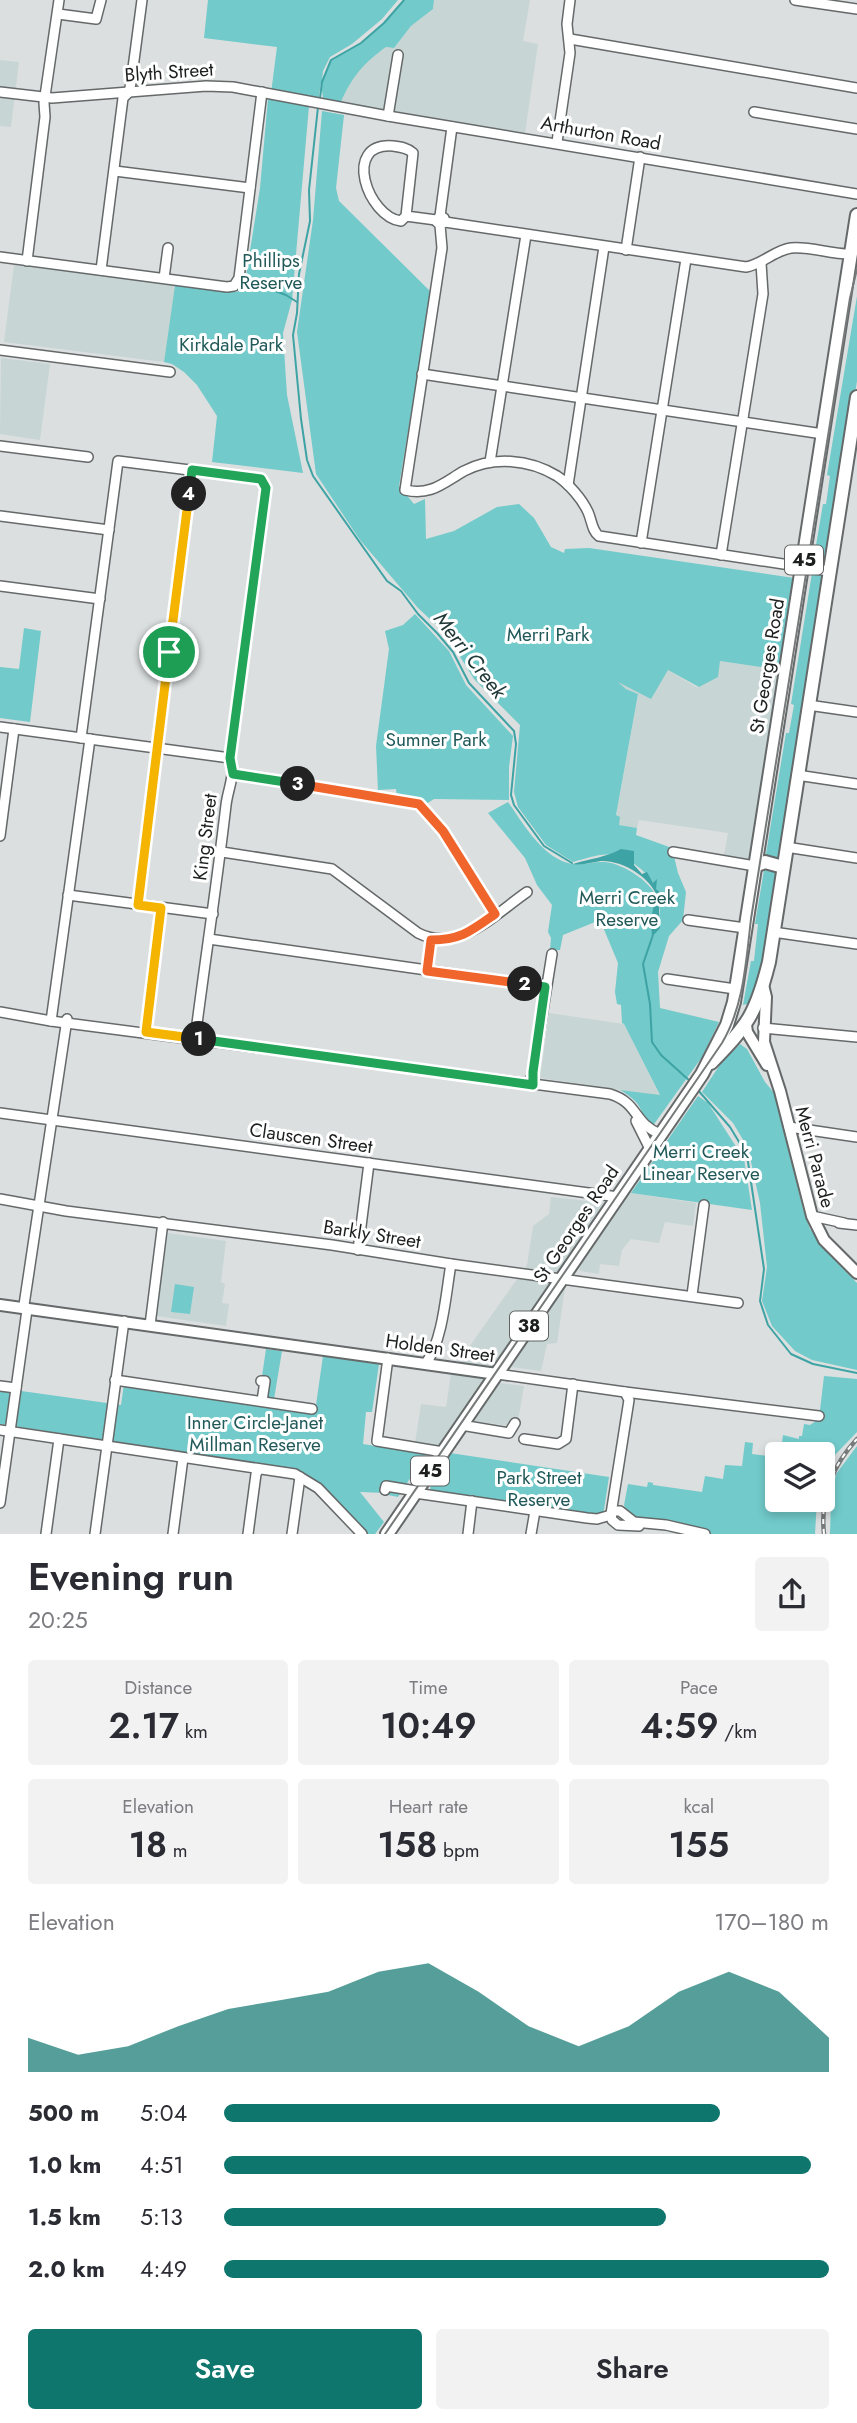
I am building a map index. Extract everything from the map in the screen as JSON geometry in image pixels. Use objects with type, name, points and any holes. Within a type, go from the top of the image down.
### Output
[{"type":"highway","name":"St Georges Road","points":[[702,1074],[722,1035],[735,995],[857,215]]},
{"type":"highway","name":"St Georges Road","points":[[387,1534],[702,1074],[746,1025],[756,1007],[773,932],[829,571],[855,427],[857,397]]},
{"type":"highway","points":[[755,866],[771,870],[783,868]]},
{"type":"highway","points":[[735,995],[740,1008],[756,1007]]},
{"type":"highway","points":[[735,995],[736,1014],[746,1025]]},
{"type":"highway","points":[[722,1035],[738,1024],[746,1025]]},
{"type":"main road","name":"Merri Parade","points":[[763,985],[766,997],[763,1028],[812,1216],[824,1240],[857,1273]]},
{"type":"main road","name":"Merri Parade","points":[[746,1025],[747,1032],[774,1077]]},
{"type":"main road","points":[[746,1025],[763,1028]]},
{"type":"main road","name":"Holden Street","points":[[0,1304],[497,1374]]},
{"type":"street","points":[[25,261],[60,0]]},
{"type":"street","points":[[58,14],[96,19],[100,0]]},
{"type":"street","points":[[101,270],[123,98],[129,92],[142,0]]},
{"type":"street","points":[[557,142],[570,53],[570,0]]},
{"type":"street","points":[[795,0],[857,9]]},
{"type":"street","points":[[570,39],[857,88]]},
{"type":"street","points":[[388,116],[398,55]]},
{"type":"street","name":"Blyth Street","points":[[0,92],[46,98],[206,86],[262,92],[340,107]]},
{"type":"street","points":[[0,257],[234,286],[239,278],[262,92]]},
{"type":"street","name":"Arthurton Road","points":[[340,107],[857,194]]},
{"type":"street","points":[[754,112],[857,129]]},
{"type":"street","points":[[452,127],[440,221],[442,248],[405,490],[430,491],[467,470],[490,462],[510,461],[536,466],[568,485],[588,512],[597,536],[829,571]]},
{"type":"street","points":[[383,146],[398,147],[413,153],[406,216],[401,221],[389,218],[370,196],[364,177],[367,154],[372,150],[383,146]]},
{"type":"street","points":[[626,250],[640,157]]},
{"type":"street","points":[[115,171],[250,188]]},
{"type":"street","points":[[406,216],[746,267],[795,247],[852,254]]},
{"type":"street","points":[[490,462],[526,235]]},
{"type":"street","points":[[568,485],[604,247]]},
{"type":"street","points":[[164,278],[168,248]]},
{"type":"street","points":[[641,543],[686,259]]},
{"type":"street","points":[[722,555],[763,294],[761,263]]},
{"type":"street","points":[[0,350],[170,372]]},
{"type":"street","points":[[422,374],[823,434]]},
{"type":"street","points":[[0,446],[89,457]]},
{"type":"street","points":[[51,1019],[118,461],[192,470],[138,905]]},
{"type":"street","name":"King Street","points":[[192,470],[261,479],[266,488],[230,758],[233,774],[226,802],[222,852],[195,1039]]},
{"type":"street","points":[[0,516],[109,530]]},
{"type":"street","points":[[0,586],[100,599]]},
{"type":"street","points":[[808,705],[857,712]]},
{"type":"street","points":[[0,727],[230,758]]},
{"type":"street","points":[[0,836],[15,729]]},
{"type":"street","points":[[233,774],[419,804],[443,831],[495,914]]},
{"type":"street","points":[[797,775],[857,785]]},
{"type":"street","points":[[786,847],[857,858]]},
{"type":"street","points":[[222,852],[332,869],[431,940],[450,940],[466,934],[527,892]]},
{"type":"street","points":[[673,852],[755,866]]},
{"type":"street","points":[[68,895],[213,914]]},
{"type":"street","points":[[146,1032],[161,908]]},
{"type":"street","points":[[688,920],[745,929]]},
{"type":"street","points":[[773,932],[857,944]]},
{"type":"street","points":[[209,939],[545,987]]},
{"type":"street","points":[[427,971],[431,940]]},
{"type":"street","points":[[531,1085],[552,954]]},
{"type":"street","points":[[667,979],[735,995]]},
{"type":"street","points":[[0,1012],[610,1094],[622,1099],[635,1110],[645,1127],[660,1134]]},
{"type":"street","points":[[0,1503],[5,1431],[16,1388],[65,1020]]},
{"type":"street","points":[[763,1028],[857,1037]]},
{"type":"street","points":[[588,1093],[612,1099],[628,1110],[650,1149]]},
{"type":"street","name":"Clauscen Street","points":[[0,1113],[618,1197]]},
{"type":"street","points":[[789,1127],[857,1137]]},
{"type":"street","points":[[358,1250],[369,1163]]},
{"type":"street","name":"Barkly Street","points":[[0,1199],[738,1303]]},
{"type":"street","points":[[692,1295],[704,1205]]},
{"type":"street","points":[[812,1216],[857,1225]]},
{"type":"street","points":[[150,1325],[163,1222]]},
{"type":"street","points":[[827,1223],[844,1223]]},
{"type":"street","points":[[426,1363],[437,1340],[451,1264]]},
{"type":"street","points":[[95,1534],[124,1321]]},
{"type":"street","points":[[437,1340],[438,1358],[443,1365]]},
{"type":"street","points":[[388,1358],[376,1438],[379,1442],[443,1452]]},
{"type":"street","name":"Holden Street","points":[[497,1374],[819,1416]]},
{"type":"street","points":[[116,1380],[312,1409]]},
{"type":"street","points":[[261,1381],[265,1381],[262,1401]]},
{"type":"street","points":[[524,1439],[558,1444],[566,1439],[573,1384]]},
{"type":"street","points":[[0,1386],[16,1388]]},
{"type":"street","points":[[612,1534],[611,1515],[629,1400],[625,1392]]},
{"type":"street","points":[[461,1425],[509,1433],[514,1423]]},
{"type":"street","points":[[5,1431],[292,1474],[320,1490],[362,1534]]},
{"type":"street","points":[[46,1534],[59,1439]]},
{"type":"street","points":[[173,1534],[183,1458]]},
{"type":"street","points":[[248,1534],[256,1474],[259,1469]]},
{"type":"street","points":[[619,1472],[618,1495],[622,1512]]},
{"type":"street","points":[[292,1534],[300,1477]]},
{"type":"street","points":[[386,1490],[386,1486],[593,1519],[611,1515],[615,1510],[634,1522],[662,1524],[705,1534]]},
{"type":"street","points":[[468,1534],[472,1501]]},
{"type":"street","points":[[531,1534],[535,1511]]},
{"type":"street","points":[[611,1515],[614,1523],[622,1525],[692,1534]]},
{"type":"street","points":[[612,1534],[622,1525]]},
{"type":"shaded area","points":[[434,0],[530,0],[523,41],[538,44],[525,133],[341,102],[352,78],[363,65],[386,47],[394,48],[411,26],[433,9]]},
{"type":"shaded area","points":[[0,60],[19,62],[11,127],[0,126]]},
{"type":"shaded area","points":[[14,265],[175,285],[164,362],[4,342]]},
{"type":"shaded area","points":[[1,358],[50,364],[40,440],[0,434]]},
{"type":"shaded area","points":[[636,651],[696,687],[699,687],[720,661],[780,670],[750,859],[724,855],[728,833],[639,820],[637,828],[618,825],[616,816],[638,694],[618,682]]},
{"type":"shaded area","points":[[621,849],[634,851],[634,865],[642,874],[647,872],[653,883],[657,879],[656,889],[661,893],[660,928],[652,937],[651,920],[656,894],[641,876],[609,861],[573,864]]},
{"type":"shaded area","points":[[549,1013],[624,1024],[660,1096],[540,1078]]},
{"type":"shaded area","points":[[630,1193],[696,1203],[693,1226],[665,1222],[659,1243],[631,1239],[622,1250],[619,1266],[600,1264],[599,1274],[580,1271],[578,1267]]},
{"type":"shaded area","points":[[551,1197],[605,1203],[442,1446],[415,1443],[421,1404],[446,1407],[451,1374],[527,1265],[533,1226],[549,1214]]},
{"type":"shaded area","points":[[168,1233],[226,1241],[221,1282],[225,1284],[222,1303],[229,1304],[226,1326],[156,1316]]},
{"type":"shaded area","points":[[563,1288],[557,1343],[547,1344],[541,1371],[511,1367]]},
{"type":"shaded area","points":[[499,1383],[524,1386],[517,1427],[473,1421]]},
{"type":"green space","points":[[208,0],[398,0],[382,19],[352,44],[330,57],[323,71],[322,81],[331,60],[361,43],[384,23],[404,0],[434,0],[433,9],[411,26],[394,48],[386,47],[354,77],[341,102],[323,98],[321,83],[318,101],[271,93],[277,47],[204,38]]},
{"type":"green space","name":"Kirkdale Park","points":[[268,99],[309,106],[292,300],[283,333],[287,395],[303,473],[212,462],[217,416],[197,385],[184,372],[164,362],[175,285],[237,292],[246,276],[260,188]]},
{"type":"green space","name":"Merri Park","points":[[322,111],[344,115],[336,188],[339,201],[431,292],[399,486],[414,504],[425,499],[426,539],[454,531],[497,507],[519,504],[534,518],[551,547],[564,553],[565,549],[589,548],[794,578],[780,670],[720,661],[718,677],[699,687],[668,670],[651,699],[618,682],[638,694],[616,815],[620,817],[619,825],[637,828],[636,835],[672,848],[686,892],[683,920],[669,936],[658,972],[660,1008],[719,1022],[702,1057],[652,1127],[643,1121],[642,1111],[636,1102],[620,1090],[660,1095],[622,1023],[621,1005],[617,1004],[615,992],[618,963],[600,920],[563,935],[560,950],[550,951],[551,938],[548,932],[552,905],[537,885],[525,858],[488,813],[508,802],[531,835],[553,856],[573,864],[612,863],[629,870],[645,882],[656,895],[658,902],[650,944],[660,914],[660,904],[654,886],[641,869],[624,858],[603,855],[573,862],[546,845],[518,807],[514,792],[520,725],[474,679],[446,634],[418,608],[360,540],[316,474],[297,332],[313,220]]},
{"type":"green space","points":[[857,296],[857,381],[828,565],[813,563],[823,504],[826,504],[830,476],[827,475]]},
{"type":"green space","points":[[812,573],[826,576],[780,862],[765,860],[786,733],[789,733],[794,705],[791,704]]},
{"type":"green space","name":"Sumner Park","points":[[415,614],[449,651],[466,685],[513,736],[509,800],[434,799],[426,804],[421,800],[397,796],[396,789],[378,790],[376,746],[389,649],[385,631],[403,625]]},
{"type":"green space","points":[[24,628],[41,631],[30,722],[0,718],[0,667],[19,669]]},
{"type":"green space","points":[[764,870],[778,873],[763,971],[751,1003],[743,1005],[751,961],[754,961],[758,924],[755,924]]},
{"type":"green space","points":[[740,1044],[747,1049],[765,1082],[775,1094],[810,1229],[828,1253],[857,1283],[857,1370],[812,1360],[795,1351],[772,1326],[762,1301],[767,1267],[760,1203],[748,1148],[733,1123],[702,1092],[721,1063]]},
{"type":"green space","name":"Merri Creek Linear Reserve","points":[[698,1096],[708,1103],[744,1159],[752,1210],[631,1193]]},
{"type":"green space","points":[[175,1284],[194,1287],[190,1314],[171,1312]]},
{"type":"green space","points":[[266,1349],[282,1351],[274,1399],[259,1397]]},
{"type":"green space","name":"Inner Circle-Janet Millman Reserve","points":[[323,1356],[379,1364],[372,1412],[366,1412],[363,1444],[426,1454],[398,1497],[387,1493],[360,1492],[384,1522],[375,1534],[366,1534],[321,1484],[288,1468],[0,1424],[0,1388],[121,1405],[124,1384],[315,1412]]},
{"type":"green space","points":[[824,1376],[857,1379],[857,1432],[835,1455],[835,1442],[782,1442],[783,1435],[799,1439],[804,1424],[810,1425],[819,1419]]},
{"type":"green space","points":[[745,1442],[753,1443],[752,1454],[765,1456],[765,1512],[816,1512],[815,1534],[709,1534],[633,1517],[627,1512],[624,1505],[628,1484],[647,1487],[648,1482],[702,1492],[705,1476],[723,1479],[725,1465],[742,1466]]},
{"type":"green space","points":[[857,1446],[857,1534],[830,1534],[831,1512],[835,1512],[836,1474]]},
{"type":"green space","name":"Park Street Reserve","points":[[450,1453],[609,1477],[603,1516],[433,1492],[430,1488]]},
{"type":"waterway","name":"Merri Creek","points":[[320,98],[322,82],[331,60],[361,43],[384,23],[404,0]]},
{"type":"waterway","name":"Merri Creek","points":[[318,107],[309,190],[310,221],[299,274],[293,335],[307,460],[313,476],[387,581],[401,591],[437,633],[453,652],[469,683],[514,731],[516,744],[511,795],[514,805],[544,846],[572,863]]},
{"type":"waterway","points":[[270,289],[297,302]]},
{"type":"waterway","name":"Merri Creek","points":[[653,935],[643,964],[650,1004],[652,1042],[661,1055],[691,1082]]},
{"type":"waterway","name":"Merri Creek","points":[[697,1089],[730,1127],[747,1155],[764,1269],[760,1301],[768,1325],[791,1354],[813,1364],[857,1373]]},
{"type":"tram line","points":[[385,1534],[722,1043],[735,1014],[743,983],[850,298],[857,269]]},
{"type":"railway","points":[[824,1534],[824,1507],[830,1483],[841,1460],[857,1439]]},
{"type":"route","points":[[192,470],[261,479],[266,488],[230,758],[233,774],[419,804],[429,814],[443,831],[495,914],[466,934],[450,940],[431,940],[427,971],[545,987],[533,1085],[146,1032],[161,908],[138,905],[169,652],[192,470]]},
{"type":"park label","name":"Phillips Reserve","points":[[271,271]]},
{"type":"park label","name":"Merri Creek Reserve","points":[[627,908]]}]
